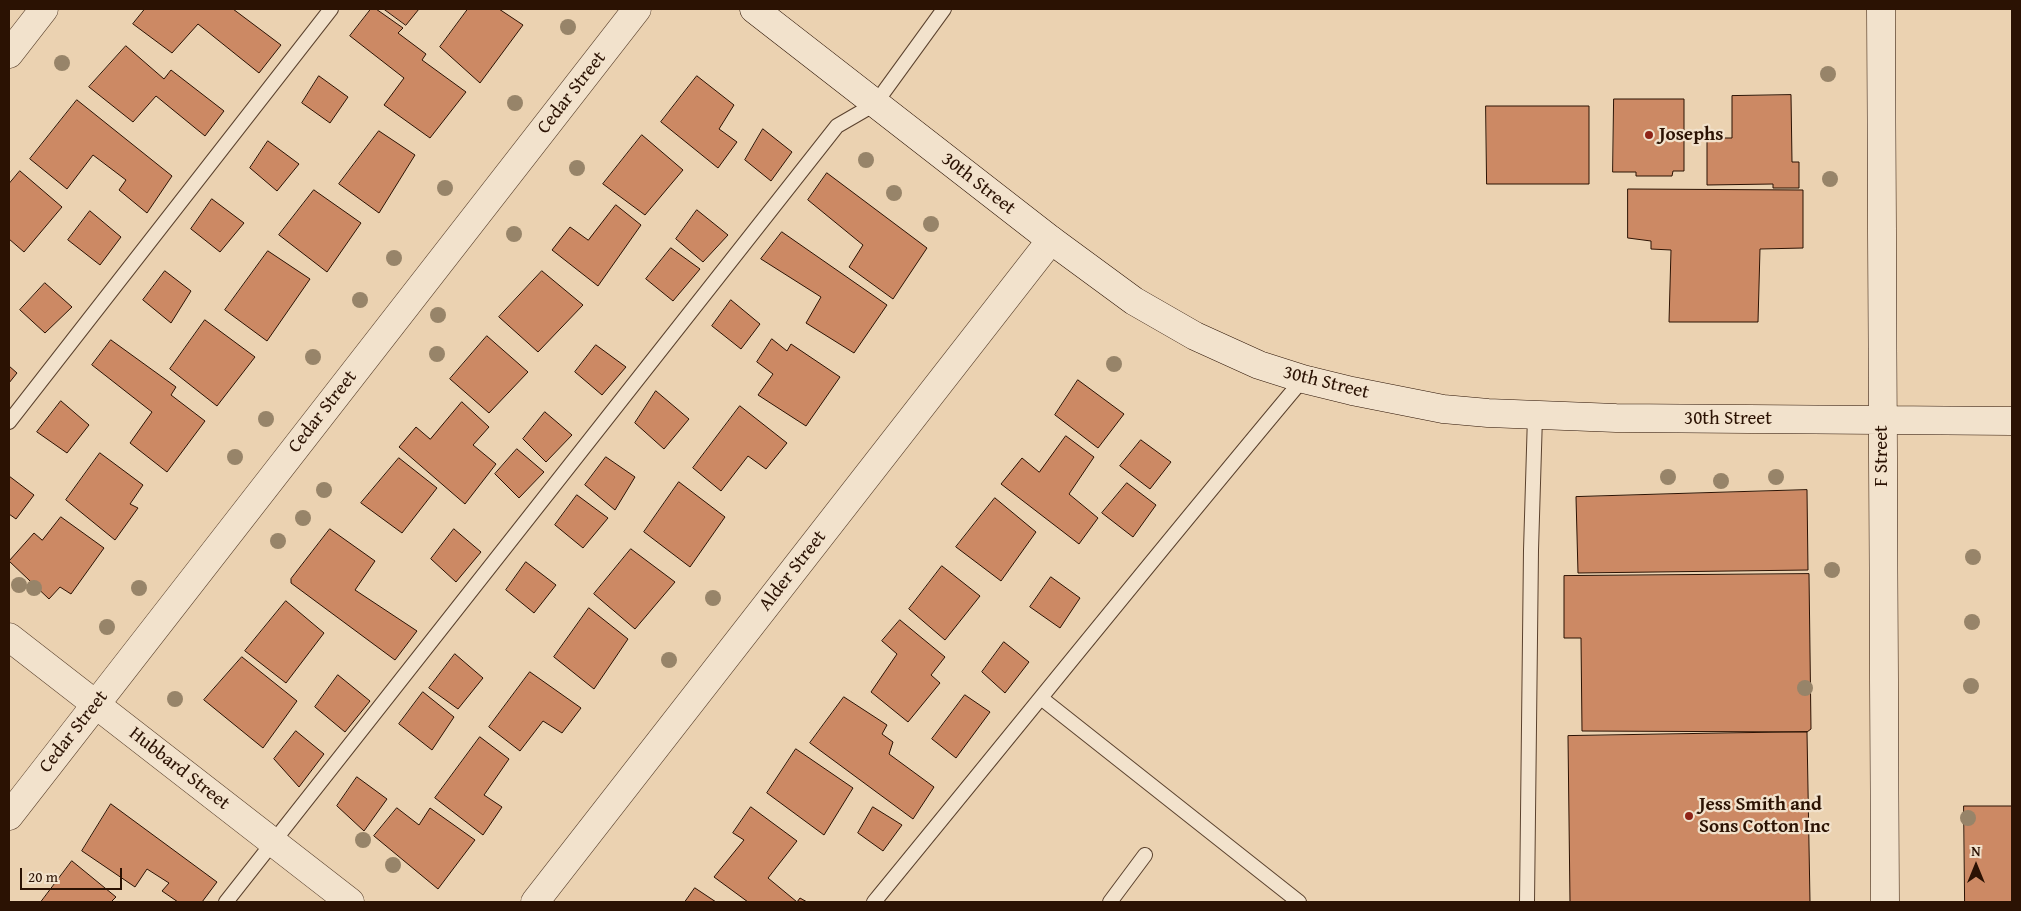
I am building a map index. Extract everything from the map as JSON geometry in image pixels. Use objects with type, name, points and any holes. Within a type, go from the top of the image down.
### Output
[{"type":"street","points":[[9,54],[44,9]]},
{"type":"street","name":"Cedar Street","points":[[9,816],[637,9]]},
{"type":"street","name":"30th Street","points":[[754,9],[1051,240],[1134,301],[1195,336],[1259,365],[1302,379],[1443,409],[1535,416],[2012,421]]},
{"type":"street","name":"F Street","points":[[1881,9],[1885,902]]},
{"type":"street","name":"Alder Street","points":[[535,902],[1051,240]]},
{"type":"street","name":"Hubbard Street","points":[[9,637],[350,902]]},
{"type":"lane","points":[[9,422],[331,9]]},
{"type":"lane","points":[[226,902],[837,126],[875,104],[944,9]]},
{"type":"lane","points":[[874,902],[1041,698],[1165,542],[1302,379]]},
{"type":"lane","points":[[1527,902],[1531,550],[1535,416]]},
{"type":"lane","points":[[1041,698],[1299,902]]},
{"type":"lane","points":[[1110,902],[1145,855]]},
{"type":"building","points":[[145,9],[233,9],[281,45],[259,73],[198,24],[172,53],[133,24]]},
{"type":"building","points":[[371,9],[376,9],[403,28],[398,33],[426,54],[422,60],[466,92],[430,138],[384,105],[404,78],[350,36]]},
{"type":"building","points":[[384,9],[419,9],[406,25]]},
{"type":"building","points":[[468,9],[499,9],[523,25],[480,83],[440,47]]},
{"type":"building","points":[[126,46],[164,79],[171,70],[224,111],[205,136],[156,96],[133,122],[89,87]]},
{"type":"building","points":[[319,76],[348,97],[330,123],[302,103]]},
{"type":"building","points":[[697,76],[734,105],[719,129],[737,142],[718,168],[661,122]]},
{"type":"building","points":[[1791,95],[1792,162],[1799,162],[1799,188],[1773,188],[1773,184],[1707,185],[1707,138],[1732,138],[1732,96]]},
{"type":"building","name":"Josephs","points":[[1614,99],[1684,99],[1684,171],[1673,171],[1672,176],[1636,176],[1636,172],[1613,172]]},
{"type":"building","points":[[77,100],[172,176],[147,213],[119,190],[126,180],[93,155],[67,189],[30,159]]},
{"type":"building","points":[[1486,106],[1589,106],[1589,184],[1487,184]]},
{"type":"building","points":[[763,129],[792,152],[771,181],[745,160]]},
{"type":"building","points":[[379,131],[415,155],[379,213],[339,184]]},
{"type":"building","points":[[642,135],[683,170],[645,215],[603,184]]},
{"type":"building","points":[[268,141],[299,164],[277,191],[250,168]]},
{"type":"building","points":[[20,171],[62,207],[24,252],[9,239],[9,184]]},
{"type":"building","points":[[827,173],[927,248],[893,299],[849,267],[863,245],[808,200]]},
{"type":"building","points":[[1628,189],[1803,190],[1803,248],[1760,249],[1758,322],[1669,322],[1671,250],[1651,249],[1651,241],[1628,238]]},
{"type":"building","points":[[314,190],[361,223],[327,272],[279,235]]},
{"type":"building","points":[[212,199],[244,223],[220,252],[191,229]]},
{"type":"building","points":[[616,205],[641,225],[598,286],[552,250],[570,227],[588,240]]},
{"type":"building","points":[[697,210],[728,235],[703,262],[676,239]]},
{"type":"building","points":[[90,211],[121,237],[100,265],[68,240]]},
{"type":"building","points":[[782,232],[887,305],[854,353],[806,323],[821,297],[761,259]]},
{"type":"building","points":[[671,248],[700,269],[673,301],[646,279]]},
{"type":"building","points":[[268,251],[310,279],[267,341],[225,310]]},
{"type":"building","points":[[165,271],[191,291],[171,323],[143,300]]},
{"type":"building","points":[[542,271],[583,305],[538,352],[499,317]]},
{"type":"building","points":[[45,283],[72,307],[45,333],[20,310]]},
{"type":"building","points":[[731,300],[760,324],[741,349],[712,326]]},
{"type":"building","points":[[205,320],[255,357],[217,406],[170,369]]},
{"type":"building","points":[[487,336],[528,372],[489,413],[450,379]]},
{"type":"building","points":[[772,339],[787,351],[791,344],[840,377],[806,426],[758,395],[773,374],[757,362]]},
{"type":"building","points":[[111,340],[176,387],[171,395],[205,421],[167,472],[130,443],[152,412],[92,365]]},
{"type":"building","points":[[596,345],[626,367],[602,395],[575,372]]},
{"type":"building","points":[[9,366],[17,373],[9,383]]},
{"type":"building","points":[[1078,380],[1124,414],[1098,448],[1055,415]]},
{"type":"building","points":[[656,391],[689,419],[664,449],[635,423]]},
{"type":"building","points":[[61,401],[89,425],[67,453],[37,432]]},
{"type":"building","points":[[462,402],[489,427],[473,445],[496,464],[465,504],[399,447],[416,427],[430,439]]},
{"type":"building","points":[[740,406],[787,443],[766,469],[748,456],[721,491],[693,468]]},
{"type":"building","points":[[545,412],[572,435],[546,462],[523,439]]},
{"type":"building","points":[[1066,436],[1094,457],[1069,494],[1098,518],[1079,544],[1001,484],[1022,458],[1039,472]]},
{"type":"building","points":[[1141,440],[1171,462],[1150,489],[1120,466]]},
{"type":"building","points":[[517,449],[544,472],[519,498],[495,474]]},
{"type":"building","points":[[100,453],[143,485],[130,504],[138,508],[115,540],[66,500]]},
{"type":"building","points":[[606,457],[635,477],[615,510],[585,485]]},
{"type":"building","points":[[399,458],[437,488],[402,533],[361,503]]},
{"type":"building","points":[[9,476],[34,495],[16,519],[9,514]]},
{"type":"building","points":[[679,482],[725,517],[690,567],[644,532]]},
{"type":"building","points":[[1127,483],[1156,505],[1133,537],[1102,513]]},
{"type":"building","points":[[1807,490],[1808,570],[1578,573],[1576,497]]},
{"type":"building","points":[[577,495],[608,518],[583,548],[555,525]]},
{"type":"building","points":[[995,498],[1036,532],[1001,581],[956,547]]},
{"type":"building","points":[[61,517],[104,548],[71,594],[60,587],[49,599],[9,561],[34,533],[42,540]]},
{"type":"building","points":[[330,529],[375,561],[355,590],[417,631],[395,660],[291,583],[291,579]]},
{"type":"building","points":[[454,529],[481,552],[456,582],[431,559]]},
{"type":"building","points":[[631,549],[675,582],[635,629],[594,594]]},
{"type":"building","points":[[526,562],[556,585],[534,613],[506,590]]},
{"type":"building","points":[[942,566],[980,596],[945,640],[909,609]]},
{"type":"building","points":[[1809,574],[1811,729],[1807,732],[1582,731],[1581,638],[1564,638],[1564,576]]},
{"type":"building","points":[[1051,577],[1080,598],[1060,628],[1030,607]]},
{"type":"building","points":[[286,601],[324,633],[286,683],[245,651]]},
{"type":"building","points":[[589,608],[628,639],[594,689],[554,657]]},
{"type":"building","points":[[900,620],[945,657],[931,675],[940,683],[908,722],[871,692],[897,654],[882,641]]},
{"type":"building","points":[[1004,642],[1029,662],[1005,693],[982,672]]},
{"type":"building","points":[[455,654],[483,678],[458,709],[429,688]]},
{"type":"building","points":[[242,657],[297,701],[263,748],[204,700]]},
{"type":"building","points":[[530,672],[581,708],[562,733],[543,721],[520,751],[489,727]]},
{"type":"building","points":[[338,675],[370,701],[345,732],[315,707]]},
{"type":"building","points":[[423,692],[454,717],[432,750],[399,724]]},
{"type":"building","points":[[965,695],[990,712],[956,758],[932,739]]},
{"type":"building","points":[[844,697],[887,725],[882,734],[893,742],[889,754],[934,787],[913,819],[810,743]]},
{"type":"building","points":[[296,731],[324,754],[299,787],[274,759]]},
{"type":"building","name":"Jess Smith and Sons Cotton Inc","points":[[1807,732],[1810,902],[1570,902],[1568,736]]},
{"type":"building","points":[[480,737],[509,759],[484,795],[502,807],[483,835],[435,798]]},
{"type":"building","points":[[796,749],[853,788],[824,835],[767,793]]},
{"type":"building","points":[[357,777],[387,799],[364,831],[337,806]]},
{"type":"building","points":[[111,804],[217,882],[202,902],[178,902],[162,891],[169,883],[147,869],[135,887],[82,851]]},
{"type":"building","points":[[1964,806],[2012,806],[2012,902],[1965,902]]},
{"type":"building","points":[[751,807],[797,841],[768,878],[797,902],[748,902],[714,877],[744,840],[733,833]]},
{"type":"building","points":[[873,807],[902,825],[883,851],[858,833]]},
{"type":"building","points":[[397,808],[419,825],[430,808],[475,840],[438,889],[374,836]]},
{"type":"building","points":[[72,861],[116,897],[111,902],[41,902]]},
{"type":"building","points":[[695,888],[716,902],[685,902]]},
{"type":"building","points":[[800,898],[807,902],[797,902]]},
{"type":"place","name":"Josephs","points":[[1649,135]]},
{"type":"place","name":"Jess Smith and Sons Cotton Inc","points":[[1689,816]]}]
